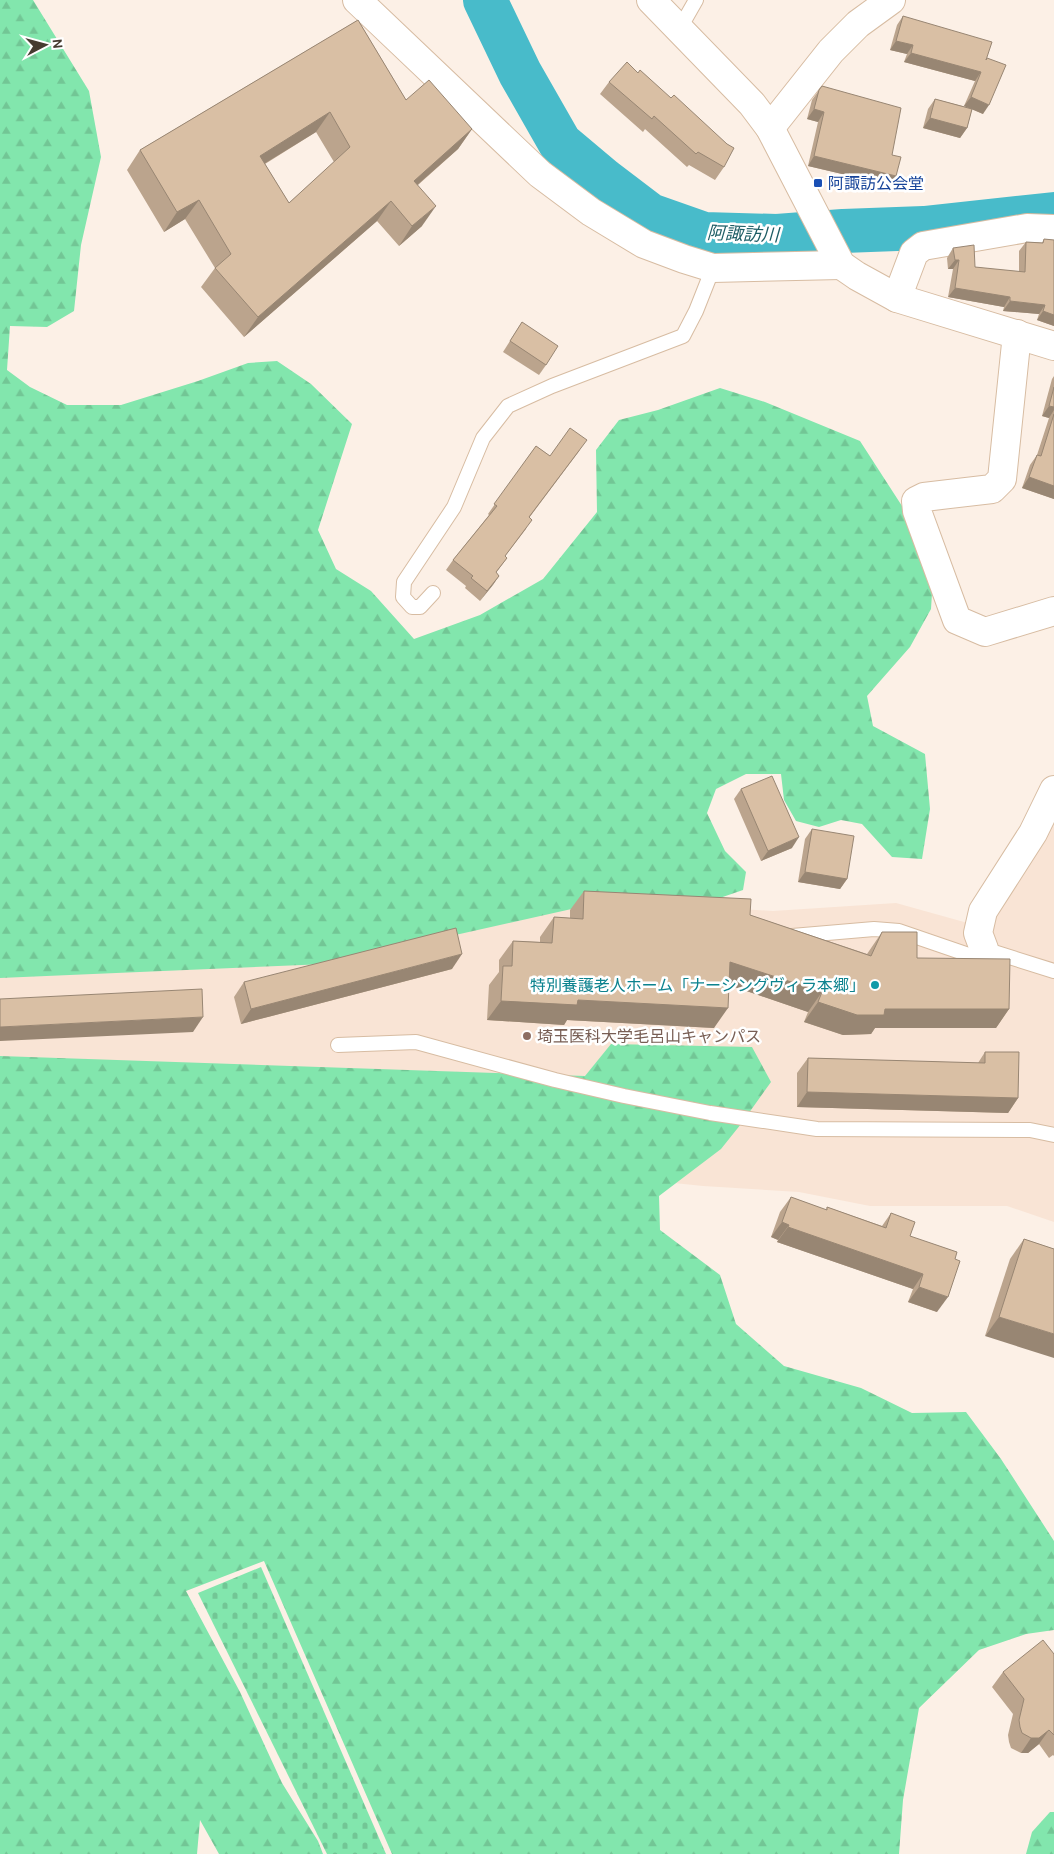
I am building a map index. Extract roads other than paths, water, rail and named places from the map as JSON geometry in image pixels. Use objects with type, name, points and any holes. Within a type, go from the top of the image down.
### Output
[{"type":"street","points":[[356,0],[540,174],[591,212],[644,244],[713,268],[835,255]]},
{"type":"street","points":[[652,0],[752,104],[770,128],[835,255],[858,276],[897,298],[1054,346]]},
{"type":"street","points":[[770,128],[831,51],[858,24],[891,0]]},
{"type":"street","points":[[897,298],[914,253],[923,246],[1027,228],[1054,229]]},
{"type":"street","points":[[1017,334],[1002,479],[992,489],[924,497],[916,501],[917,511],[956,620],[984,632],[1054,611]]},
{"type":"street","points":[[984,948],[978,933],[983,911],[1033,833],[1054,790]]},
{"type":"lane","points":[[680,28],[696,0]]},
{"type":"lane","points":[[433,593],[420,607],[412,607],[403,597],[404,582],[454,507],[483,438],[508,406],[552,386],[683,336],[696,311],[713,268]]},
{"type":"lane","points":[[782,937],[874,929],[899,931],[969,955],[984,948],[1054,971]]},
{"type":"lane","points":[[338,1045],[416,1042],[555,1080],[624,1096],[710,1113],[817,1129],[1030,1130],[1054,1136]]},
{"type":"waterway","name":"阿諏訪川","points":[[485,0],[520,73],[560,143],[650,215],[704,234],[777,236],[924,228],[1054,214]]},
{"type":"place","name":"阿諏訪公会堂","points":[[818,183]]},
{"type":"place","name":"特別養護老人ホーム「ナーシングヴィラ本郷」","points":[[875,985]]},
{"type":"place","name":"埼玉医科大学毛呂山キャンパス","points":[[527,1036]]}]
